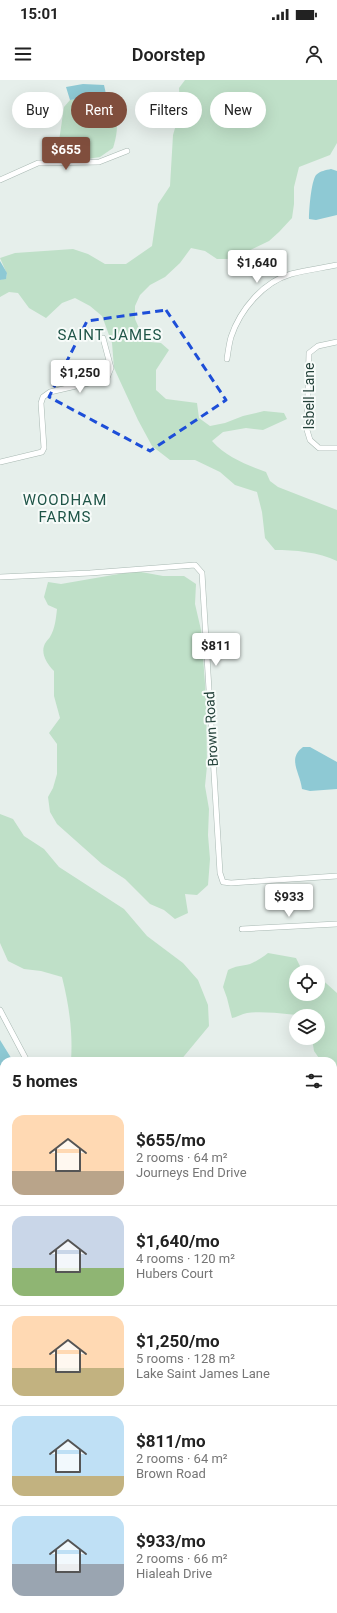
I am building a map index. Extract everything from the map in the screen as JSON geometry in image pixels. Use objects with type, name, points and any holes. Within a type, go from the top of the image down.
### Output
[{"type":"street","points":[[0,180],[38,162],[99,162],[127,151]]},
{"type":"street","points":[[227,359],[232,337],[240,318],[251,301],[266,287],[278,279],[291,274],[337,266]]},
{"type":"street","points":[[0,462],[42,452],[44,448],[41,403],[43,397],[50,392],[107,378],[111,368],[103,338]]},
{"type":"street","name":"Isbell Lane","points":[[337,342],[318,346],[309,354],[307,430],[310,440],[319,448],[337,448]]},
{"type":"street","name":"Brown Road","points":[[0,577],[90,573],[195,565],[202,573],[220,872],[223,882],[231,883],[337,876]]},
{"type":"street","points":[[242,929],[337,924]]},
{"type":"street","points":[[0,1010],[25,1057]]},
{"type":"highlighted area","points":[[166,310],[226,400],[150,451],[49,397],[87,321]]},
{"type":"green space","points":[[185,80],[337,80],[337,143],[330,155],[299,167],[294,187],[292,218],[269,241],[232,259],[217,259],[205,251],[191,248],[180,263],[165,277],[150,285],[140,295],[135,306],[135,319],[142,335],[150,342],[161,343],[169,350],[156,370],[156,390],[166,399],[197,403],[199,418],[210,426],[264,411],[284,413],[287,419],[263,430],[246,428],[223,432],[212,441],[230,456],[266,472],[270,481],[278,487],[337,510],[337,561],[322,555],[306,552],[275,550],[265,538],[262,512],[257,492],[235,485],[220,472],[195,460],[170,460],[152,446],[114,368],[112,343],[102,316],[90,306],[75,298],[62,303],[46,318],[29,308],[18,293],[9,292],[0,297],[0,280],[6,278],[7,274],[0,258],[15,253],[73,249],[88,254],[105,264],[126,264],[152,246],[158,204],[170,186],[173,135],[175,128],[202,128],[202,92],[179,92],[179,88]]},
{"type":"green space","points":[[70,100],[71,128],[117,128],[113,148],[100,157],[87,159],[73,157],[64,151],[59,141],[61,128],[63,128],[64,107]]},
{"type":"green space","points":[[136,571],[163,576],[184,576],[196,584],[195,604],[201,630],[206,697],[207,766],[205,786],[209,809],[208,835],[210,859],[208,885],[197,895],[185,894],[188,913],[175,919],[164,910],[150,904],[125,879],[102,864],[57,824],[50,812],[48,797],[53,788],[57,774],[57,744],[49,733],[60,718],[54,696],[54,671],[45,658],[43,650],[46,641],[52,634],[57,609],[48,605],[44,597],[48,582],[61,584]]},
{"type":"green space","points":[[0,814],[13,819],[24,836],[44,849],[59,867],[124,909],[147,936],[183,963],[198,980],[208,1005],[209,1026],[183,1057],[71,1057],[70,1019],[62,977],[41,971],[24,969],[8,961],[0,943]]},
{"type":"green space","points":[[268,953],[296,958],[300,965],[289,965],[289,1001],[325,1001],[325,982],[337,993],[337,1057],[318,1057],[314,1051],[313,1045],[325,1045],[325,1009],[289,1009],[289,1014],[255,1012],[245,1013],[232,1018],[223,987],[228,970],[250,964]]},
{"type":"water","points":[[83,84],[104,85],[106,92],[71,92],[70,100],[66,87]]},
{"type":"water","points":[[331,169],[337,171],[337,215],[316,220],[309,219],[309,209],[314,179],[319,173]]},
{"type":"water","points":[[0,261],[7,273],[6,279],[0,280]]},
{"type":"water","points":[[303,747],[310,747],[337,762],[337,789],[310,791],[302,789],[295,761],[298,752]]},
{"type":"water","points":[[0,1040],[11,1057],[0,1057]]},
{"type":"district","name":"SAINT JAMES","points":[[110,335]]},
{"type":"district","name":"WOODHAM FARMS","points":[[65,508]]}]
